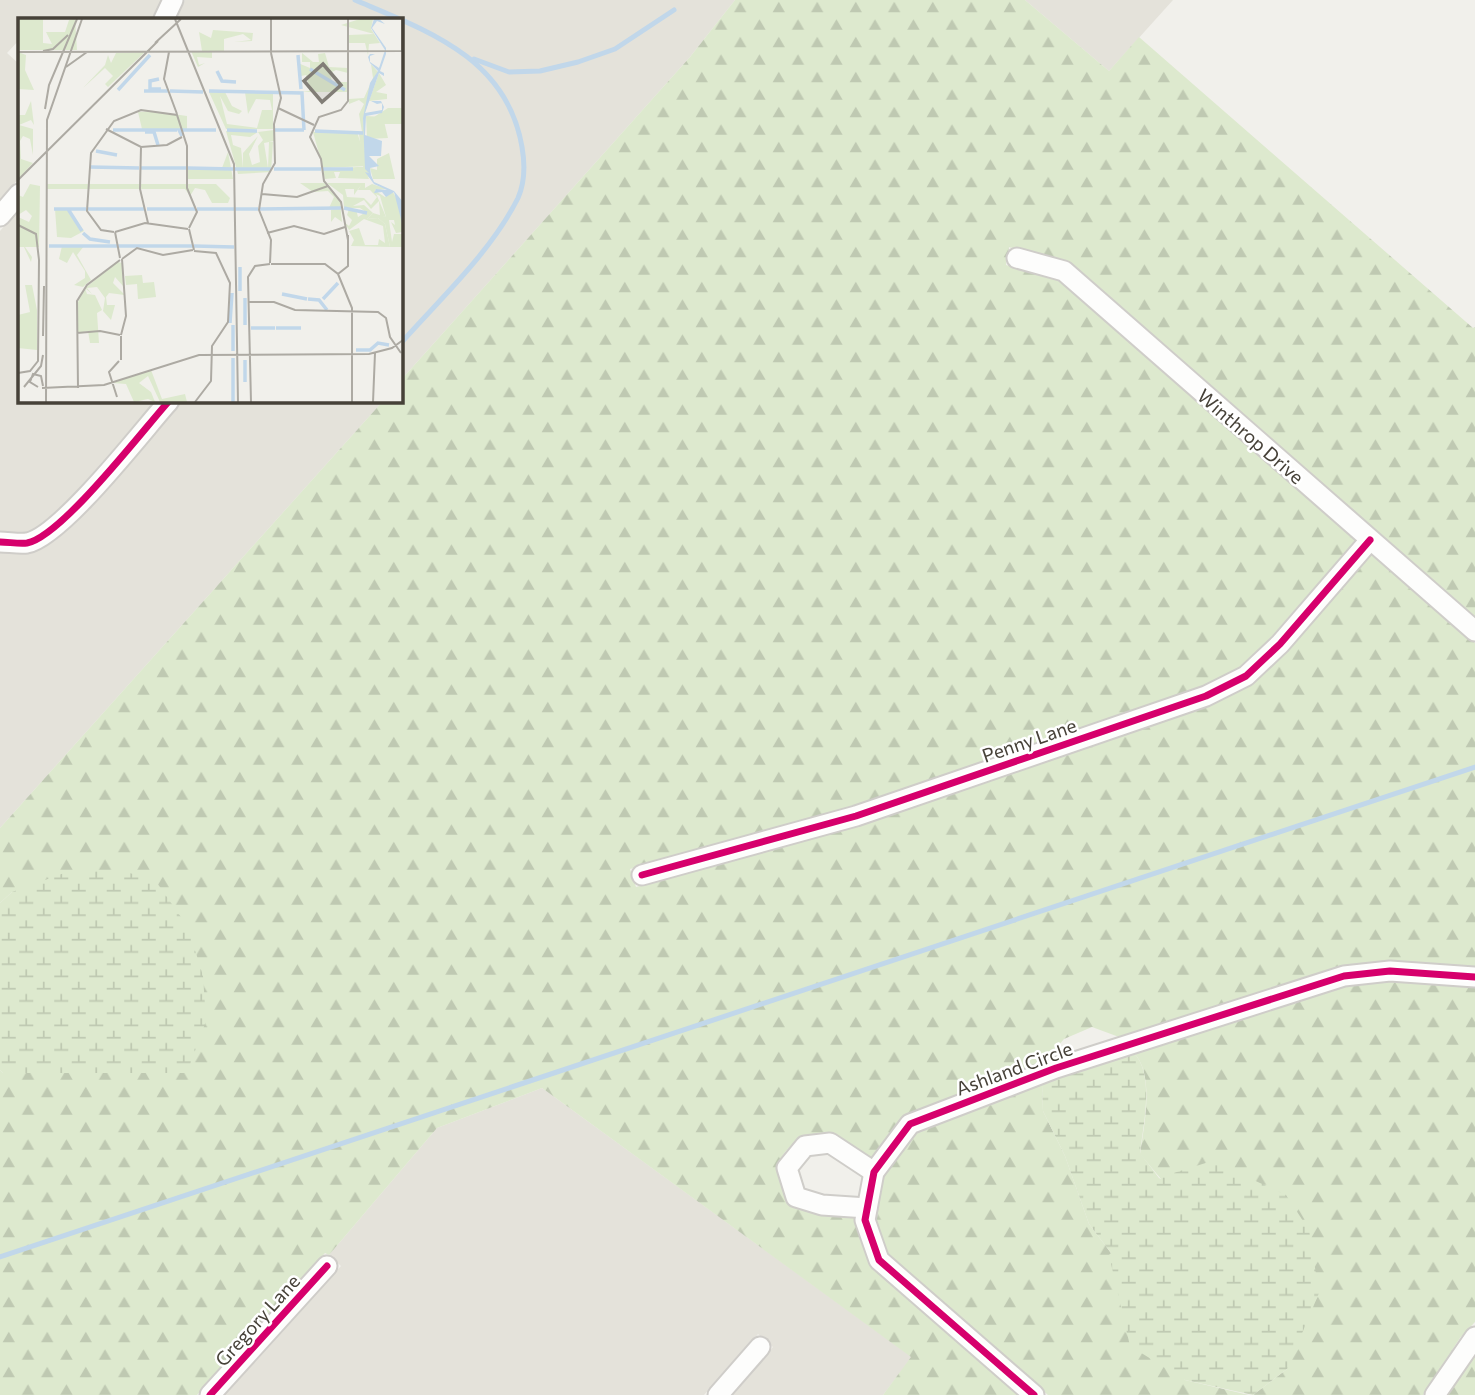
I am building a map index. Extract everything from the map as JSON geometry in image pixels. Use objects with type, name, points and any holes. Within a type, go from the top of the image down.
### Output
[{"type":"street","points":[[164,18],[173,0]]},
{"type":"street","points":[[0,216],[18,195]]},
{"type":"street","name":"Winthrop Drive","points":[[1017,258],[1064,271],[1475,631]]},
{"type":"street","points":[[0,542],[28,543],[50,532],[78,506],[168,402]]},
{"type":"street","name":"Penny Lane","points":[[642,875],[856,816],[1206,696],[1246,676],[1271,652],[1370,540]]},
{"type":"street","name":"Ashland Circle","points":[[1034,1395],[878,1260],[864,1220],[874,1172],[910,1124],[1069,1063],[1344,976],[1390,971],[1475,978]]},
{"type":"street","points":[[867,1208],[822,1205],[796,1197],[788,1168],[805,1146],[830,1143],[874,1172]]},
{"type":"street","name":"Gregory Lane","points":[[210,1395],[327,1266]]},
{"type":"street","points":[[1435,1395],[1467,1345],[1475,1338]]},
{"type":"street","points":[[718,1395],[760,1347]]},
{"type":"shaded area","points":[[0,0],[162,0],[153,18],[18,18],[18,41],[7,53],[18,63],[18,179],[0,200]]},
{"type":"shaded area","points":[[185,0],[735,0],[690,57],[402,379],[402,18],[176,18]]},
{"type":"shaded area","points":[[1025,0],[1173,0],[1109,71]]},
{"type":"shaded area","points":[[18,210],[18,402],[154,402],[70,499],[44,524],[25,533],[0,533],[0,231]]},
{"type":"shaded area","points":[[181,402],[382,402],[0,828],[0,551],[29,553],[55,541],[85,512]]},
{"type":"shaded area","points":[[542,1088],[912,1357],[883,1395],[732,1395],[773,1347],[758,1334],[704,1395],[224,1395],[341,1266],[329,1255],[437,1128]]},
{"type":"green space","points":[[735,0],[1025,0],[1109,71],[1139,37],[1475,327],[1475,619],[1065,262],[1009,247],[1006,265],[1060,280],[1356,540],[1272,636],[1240,668],[1201,687],[853,807],[630,869],[636,887],[861,825],[1211,705],[1253,683],[1288,650],[1371,553],[1475,643],[1475,968],[1342,967],[1119,1037],[1092,1027],[1064,1039],[1045,1061],[906,1115],[871,1159],[828,1134],[813,1134],[790,1146],[779,1167],[787,1199],[855,1217],[873,1267],[1020,1395],[883,1395],[911,1357],[542,1088],[437,1128],[329,1255],[325,1253],[197,1395],[0,1395],[0,1070],[3,1073],[12,892],[0,903],[0,828],[382,402],[402,402],[402,379],[690,57]]},
{"type":"green space","points":[[122,871],[155,880],[188,927],[203,976],[206,1021],[187,1073],[3,1073],[0,1070],[0,903],[12,892],[67,872]]},
{"type":"green space","points":[[1391,981],[1475,987],[1475,1322],[1460,1338],[1423,1395],[1253,1395],[1287,1369],[1161,1179],[1140,1154],[1146,1087],[1144,1074],[1134,1053],[1347,986]]},
{"type":"green space","points":[[1134,1053],[1144,1074],[1146,1087],[1140,1153],[1159,1178],[1212,1161],[1286,1195],[1309,1230],[1319,1293],[1287,1369],[1253,1395],[1185,1380],[1130,1346],[1109,1255],[1111,1253],[1089,1224],[1065,1156],[1043,1111],[1042,1084]]},
{"type":"green space","points":[[1042,1084],[1043,1111],[1065,1156],[1089,1224],[1111,1253],[1185,1380],[1249,1395],[1048,1395],[887,1255],[875,1221],[883,1177],[917,1132]]},
{"type":"green space","points":[[1475,1352],[1475,1395],[1447,1395]]},
{"type":"waterway","points":[[355,0],[396,18]]},
{"type":"waterway","points":[[474,59],[509,72],[540,71],[578,62],[615,49],[674,10]]},
{"type":"waterway","points":[[402,21],[460,52],[482,70],[500,91],[514,116],[522,147],[524,173],[518,198],[494,237],[402,342]]},
{"type":"waterway","points":[[0,1257],[1475,767]]},
{"type":"cycle path","points":[[0,542],[27,543],[42,536],[60,522],[101,481],[168,402]]},
{"type":"cycle path","points":[[642,875],[856,816],[1206,696],[1246,676],[1280,644],[1370,540]]},
{"type":"cycle path","points":[[1034,1395],[879,1260],[865,1220],[874,1172],[910,1124],[1056,1068],[1344,976],[1390,971],[1475,977]]},
{"type":"cycle path","points":[[210,1395],[327,1266]]}]
